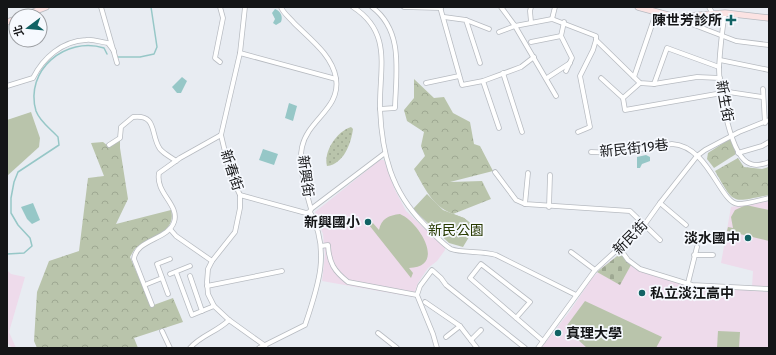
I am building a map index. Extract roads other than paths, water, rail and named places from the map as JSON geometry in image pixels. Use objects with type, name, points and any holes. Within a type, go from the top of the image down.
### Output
[{"type":"main road","points":[[638,7],[676,18],[725,13],[769,18]]},
{"type":"street","points":[[101,7],[118,63]]},
{"type":"street","points":[[220,7],[223,18],[215,58],[220,62]]},
{"type":"street","name":"新春街","points":[[245,7],[240,53],[221,135],[230,173],[240,195],[240,208],[235,232],[212,261],[207,276],[210,299],[214,306],[229,320],[265,346]]},
{"type":"street","name":"新興街","points":[[259,348],[305,325],[319,283],[322,246],[306,189],[302,161],[302,147],[311,128],[333,102],[336,94],[336,79],[332,66],[322,51],[281,7]]},
{"type":"street","points":[[353,7],[363,14],[377,32],[382,54],[380,109],[386,153],[392,179],[412,212],[451,249],[486,252],[496,255],[576,295]]},
{"type":"street","points":[[372,7],[380,13],[388,26],[397,48],[394,108],[380,109]]},
{"type":"street","points":[[404,7],[440,8],[444,16],[462,85],[483,81],[521,67],[534,58]]},
{"type":"street","points":[[501,7],[515,26],[556,96]]},
{"type":"street","points":[[531,7],[531,22]]},
{"type":"street","points":[[552,19],[555,7]]},
{"type":"street","points":[[709,7],[713,14]]},
{"type":"street","points":[[713,14],[714,7]]},
{"type":"street","points":[[634,77],[656,13]]},
{"type":"street","name":"新生街","points":[[725,13],[719,67],[720,78],[732,137],[738,153]]},
{"type":"street","points":[[444,16],[466,20],[489,29]]},
{"type":"street","points":[[676,18],[736,41],[769,45]]},
{"type":"street","points":[[500,32],[515,26],[552,19],[564,22],[596,38],[640,83],[654,84],[697,77],[720,78]]},
{"type":"street","points":[[466,20],[480,63]]},
{"type":"street","points":[[564,22],[561,36],[572,58],[566,71]]},
{"type":"street","points":[[531,42],[561,36]]},
{"type":"street","points":[[578,132],[590,127],[580,76],[593,50],[596,38]]},
{"type":"street","points":[[7,86],[33,78],[43,62],[56,50],[65,45],[84,40],[92,40],[108,43],[114,51]]},
{"type":"street","points":[[654,84],[667,48],[719,67]]},
{"type":"street","points":[[240,53],[336,79]]},
{"type":"street","points":[[720,60],[769,70]]},
{"type":"street","points":[[546,78],[570,63]]},
{"type":"street","points":[[503,73],[522,132]]},
{"type":"street","points":[[426,83],[459,76]]},
{"type":"street","points":[[601,78],[623,98],[625,110],[722,92],[762,97]]},
{"type":"street","points":[[483,81],[499,128]]},
{"type":"street","points":[[623,98],[640,83]]},
{"type":"street","points":[[763,89],[762,97],[767,122]]},
{"type":"street","points":[[109,145],[120,138],[121,127],[133,116],[143,117],[152,124],[156,141],[161,150],[176,161]]},
{"type":"street","name":"新民街","points":[[538,348],[595,270],[620,249],[645,224],[697,156],[705,150],[739,132],[767,122]]},
{"type":"street","points":[[152,305],[135,264],[134,254],[139,248],[170,229],[174,221],[175,214],[161,190],[159,176],[162,170],[221,135]]},
{"type":"street","points":[[769,142],[762,146],[738,153],[744,161],[751,164],[769,162]]},
{"type":"street","name":"新民街19巷","points":[[591,152],[614,153],[672,144],[687,147],[712,171],[720,187],[730,201],[738,204],[769,198]]},
{"type":"street","points":[[240,195],[306,213],[311,211],[386,153]]},
{"type":"street","points":[[495,172],[516,200],[525,204],[549,207],[630,211],[660,240]]},
{"type":"street","points":[[525,204],[528,173]]},
{"type":"street","points":[[549,207],[550,175]]},
{"type":"street","points":[[660,203],[686,225]]},
{"type":"street","points":[[170,229],[176,236],[212,261]]},
{"type":"street","points":[[322,246],[328,245],[329,260],[342,277],[348,282],[417,295]]},
{"type":"street","points":[[688,283],[697,247]]},
{"type":"street","points":[[620,249],[628,260],[640,269],[688,283],[769,289]]},
{"type":"street","points":[[571,252],[595,270]]},
{"type":"street","points":[[694,255],[712,255]]},
{"type":"street","points":[[168,294],[157,264],[170,259]]},
{"type":"street","points":[[516,318],[530,302],[481,264],[470,278],[516,318],[543,341]]},
{"type":"street","points":[[170,274],[190,266]]},
{"type":"street","points":[[437,348],[433,334],[417,295],[420,286],[432,270],[446,285],[525,348]]},
{"type":"street","points":[[208,286],[282,271]]},
{"type":"street","points":[[176,272],[192,315],[214,306]]},
{"type":"street","points":[[190,276],[202,311]]},
{"type":"street","points":[[147,284],[162,278]]},
{"type":"street","points":[[425,302],[460,326],[477,348]]},
{"type":"street","points":[[190,348],[196,341],[221,328],[229,320]]},
{"type":"street","points":[[446,337],[460,326]]},
{"type":"street","points":[[471,340],[481,330]]},
{"type":"street","points":[[162,331],[170,348]]},
{"type":"street","points":[[378,333],[397,348]]},
{"type":"water","points":[[275,9],[281,14],[282,18],[281,22],[276,25],[273,23],[275,19],[272,13]]},
{"type":"water","points":[[182,77],[187,81],[181,93],[177,93],[172,87]]},
{"type":"water","points":[[289,103],[297,106],[293,121],[285,118]]},
{"type":"water","points":[[263,149],[278,154],[274,165],[259,160]]},
{"type":"water","points":[[646,155],[650,157],[650,161],[642,164],[640,168],[637,168],[637,157]]},
{"type":"water","points":[[33,203],[40,220],[32,224],[27,219],[21,207]]},
{"type":"waterway","points":[[117,57],[140,57],[154,54],[157,47],[151,7]]},
{"type":"waterway","points":[[7,254],[24,253],[32,246],[30,238],[18,225],[11,213],[11,198],[14,182],[18,172],[59,145],[58,137],[43,122],[36,111],[34,96],[36,82],[42,70],[51,60],[63,52],[76,47],[90,46],[104,48],[107,54]]},
{"type":"place","name":"陳世芳診所","points":[[731,20]]},
{"type":"place","name":"新興國小","points":[[368,222]]},
{"type":"place","name":"淡水國中","points":[[748,238]]},
{"type":"place","name":"私立淡江高中","points":[[642,293]]},
{"type":"place","name":"真理大學","points":[[558,333]]},
{"type":"park label","name":"新民公園","points":[[456,230]]}]
